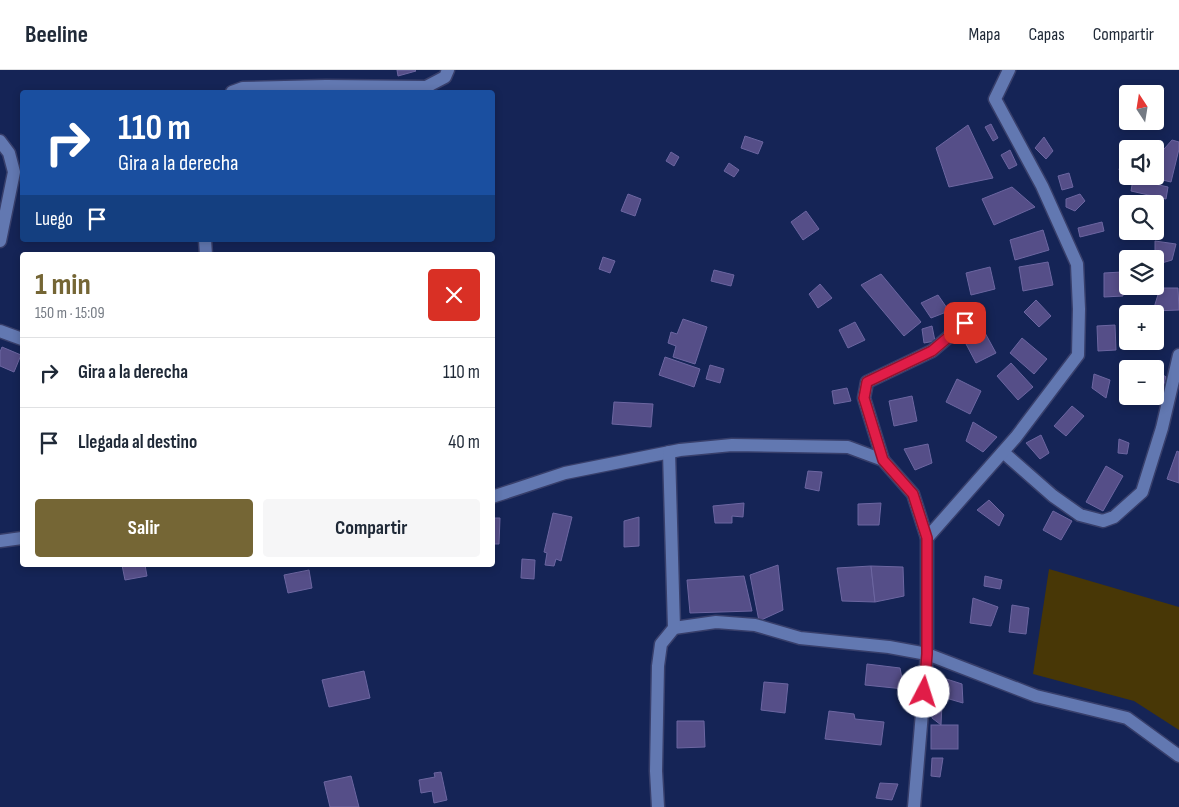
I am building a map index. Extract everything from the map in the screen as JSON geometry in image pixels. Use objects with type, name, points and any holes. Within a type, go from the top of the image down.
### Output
[{"type":"street","points":[[238,90],[243,88],[326,86],[426,87],[445,77],[448,70]]},
{"type":"street","points":[[927,538],[1016,437],[1078,355],[1077,264],[1042,186],[995,99],[1009,70]]},
{"type":"street","points":[[0,141],[9,153],[14,172],[0,241]]},
{"type":"street","points":[[914,807],[927,654],[927,538],[913,494],[883,460],[864,398],[867,382],[932,351],[965,323]]},
{"type":"street","points":[[0,331],[20,338]]},
{"type":"street","points":[[1003,452],[1053,496],[1080,515],[1103,520],[1114,517],[1142,492],[1162,428],[1179,355]]},
{"type":"street","points":[[495,496],[565,473],[669,452],[732,445],[848,447],[883,460]]},
{"type":"street","points":[[658,807],[656,771],[658,666],[661,644],[674,628],[669,452]]},
{"type":"street","points":[[0,541],[20,538]]},
{"type":"street","points":[[674,628],[716,622],[746,624],[800,638],[889,647],[927,654],[1036,696],[1127,718],[1179,756]]},
{"type":"shaded area","points":[[1049,569],[1179,607],[1179,730],[1134,701],[1033,674]]},
{"type":"building","points":[[397,70],[415,70],[416,71],[398,76]]},
{"type":"building","points":[[991,124],[998,138],[993,141],[985,127]]},
{"type":"building","points":[[968,125],[993,178],[949,187],[936,148]]},
{"type":"building","points":[[745,136],[763,142],[758,154],[741,148]]},
{"type":"building","points":[[1044,137],[1053,151],[1046,159],[1035,148]]},
{"type":"building","points":[[1172,140],[1179,142],[1171,182],[1164,180],[1164,149]]},
{"type":"building","points":[[1010,150],[1017,165],[1009,169],[1001,155]]},
{"type":"building","points":[[671,152],[679,157],[674,166],[666,161]]},
{"type":"building","points":[[729,163],[739,170],[734,177],[724,171]]},
{"type":"building","points":[[1069,173],[1073,187],[1062,190],[1058,176]]},
{"type":"building","points":[[1132,185],[1159,185],[1168,187],[1166,199],[1164,199],[1164,195],[1148,195],[1131,191]]},
{"type":"building","points":[[1012,187],[1035,207],[994,225],[982,199]]},
{"type":"building","points":[[628,194],[641,199],[635,216],[621,211]]},
{"type":"building","points":[[1080,194],[1085,201],[1075,211],[1066,207],[1066,199]]},
{"type":"building","points":[[806,211],[819,229],[803,240],[791,222]]},
{"type":"building","points":[[1102,222],[1104,231],[1080,237],[1078,228]]},
{"type":"building","points":[[1043,230],[1049,250],[1015,260],[1010,240]]},
{"type":"building","points":[[1155,241],[1176,244],[1172,260],[1164,262],[1164,250],[1155,250]]},
{"type":"building","points":[[603,257],[615,261],[610,273],[599,269]]},
{"type":"building","points":[[1048,262],[1053,285],[1023,291],[1019,267]]},
{"type":"building","points":[[990,267],[995,289],[971,295],[966,273]]},
{"type":"building","points":[[714,270],[734,275],[731,286],[711,281]]},
{"type":"building","points":[[1119,272],[1119,295],[1123,296],[1104,297],[1104,273]]},
{"type":"building","points":[[881,274],[921,322],[904,336],[861,285]]},
{"type":"building","points":[[820,284],[832,298],[818,308],[809,294]]},
{"type":"building","points":[[1164,288],[1178,288],[1179,310],[1164,311],[1164,305],[1155,305],[1158,295],[1164,295]]},
{"type":"building","points":[[938,295],[949,311],[931,318],[921,303]]},
{"type":"building","points":[[1036,300],[1051,316],[1039,327],[1024,312]]},
{"type":"building","points":[[683,319],[707,327],[695,364],[673,357],[676,346],[668,343],[671,332],[677,334]]},
{"type":"building","points":[[855,322],[865,340],[848,348],[839,330]]},
{"type":"building","points":[[1115,325],[1116,350],[1098,351],[1097,326]]},
{"type":"building","points":[[932,326],[935,341],[924,343],[922,329]]},
{"type":"building","points":[[984,331],[996,353],[976,363],[965,342]]},
{"type":"building","points":[[1022,338],[1047,359],[1034,374],[1010,353]]},
{"type":"building","points":[[2,347],[20,355],[14,372],[0,366]]},
{"type":"building","points":[[665,357],[700,369],[694,387],[659,375]]},
{"type":"building","points":[[1011,363],[1033,387],[1018,400],[997,376]]},
{"type":"building","points":[[710,365],[724,369],[720,383],[706,379]]},
{"type":"building","points":[[1094,374],[1110,380],[1106,398],[1092,388]]},
{"type":"building","points":[[957,379],[981,391],[970,414],[946,402]]},
{"type":"building","points":[[847,388],[851,401],[834,404],[832,391]]},
{"type":"building","points":[[912,396],[917,421],[894,426],[889,401]]},
{"type":"building","points":[[614,402],[653,404],[651,427],[612,424]]},
{"type":"building","points":[[1072,406],[1084,416],[1066,436],[1054,426]]},
{"type":"building","points":[[973,422],[997,437],[983,452],[966,441]]},
{"type":"building","points":[[1041,435],[1049,453],[1040,459],[1026,443]]},
{"type":"building","points":[[1119,439],[1129,443],[1127,454],[1118,453]]},
{"type":"building","points":[[928,444],[932,463],[915,470],[904,449]]},
{"type":"building","points":[[1177,451],[1179,452],[1179,483],[1167,479]]},
{"type":"building","points":[[1106,466],[1123,476],[1103,511],[1086,502]]},
{"type":"building","points":[[808,471],[822,472],[819,491],[805,488]]},
{"type":"building","points":[[989,500],[1004,515],[999,526],[977,510]]},
{"type":"building","points":[[744,503],[743,517],[732,516],[732,523],[715,523],[713,506]]},
{"type":"building","points":[[881,503],[879,525],[858,525],[858,504]]},
{"type":"building","points":[[1053,511],[1072,521],[1061,540],[1043,530]]},
{"type":"building","points":[[553,513],[572,517],[561,561],[556,559],[554,566],[545,565],[547,553],[544,552]]},
{"type":"building","points":[[639,517],[639,546],[624,547],[624,521]]},
{"type":"building","points":[[495,518],[500,518],[499,544],[495,544]]},
{"type":"building","points":[[522,559],[535,560],[534,579],[521,578]]},
{"type":"building","points":[[778,565],[783,610],[759,621],[750,575]]},
{"type":"building","points":[[871,566],[875,602],[842,601],[837,568]]},
{"type":"building","points":[[871,566],[903,567],[904,596],[875,602]]},
{"type":"building","points":[[122,567],[145,567],[147,576],[125,580]]},
{"type":"building","points":[[309,570],[312,588],[288,593],[284,575]]},
{"type":"building","points":[[744,576],[752,611],[690,613],[687,580]]},
{"type":"building","points":[[985,576],[1002,580],[1000,589],[984,586]]},
{"type":"building","points":[[973,598],[998,607],[991,626],[970,623]]},
{"type":"building","points":[[1012,605],[1029,608],[1026,634],[1009,632]]},
{"type":"building","points":[[867,664],[900,668],[904,689],[865,685]]},
{"type":"building","points":[[364,671],[370,698],[329,707],[322,680]]},
{"type":"building","points":[[937,676],[962,684],[963,703],[932,694]]},
{"type":"building","points":[[764,682],[788,684],[785,713],[761,710]]},
{"type":"building","points":[[933,703],[942,704],[941,725],[932,718]]},
{"type":"building","points":[[829,711],[854,714],[855,719],[884,722],[881,745],[825,739]]},
{"type":"building","points":[[677,721],[704,721],[705,747],[677,748]]},
{"type":"building","points":[[931,725],[958,725],[958,749],[931,749]]},
{"type":"building","points":[[932,758],[943,758],[940,777],[931,776]]},
{"type":"building","points":[[441,772],[447,800],[434,803],[432,791],[421,793],[419,780],[435,777],[434,773]]},
{"type":"building","points":[[351,776],[359,807],[330,807],[324,782]]},
{"type":"building","points":[[880,783],[898,784],[892,800],[876,798]]},
{"type":"route","points":[[924,692],[927,654],[927,538],[913,494],[883,460],[864,398],[867,382],[932,351],[965,323]]}]
